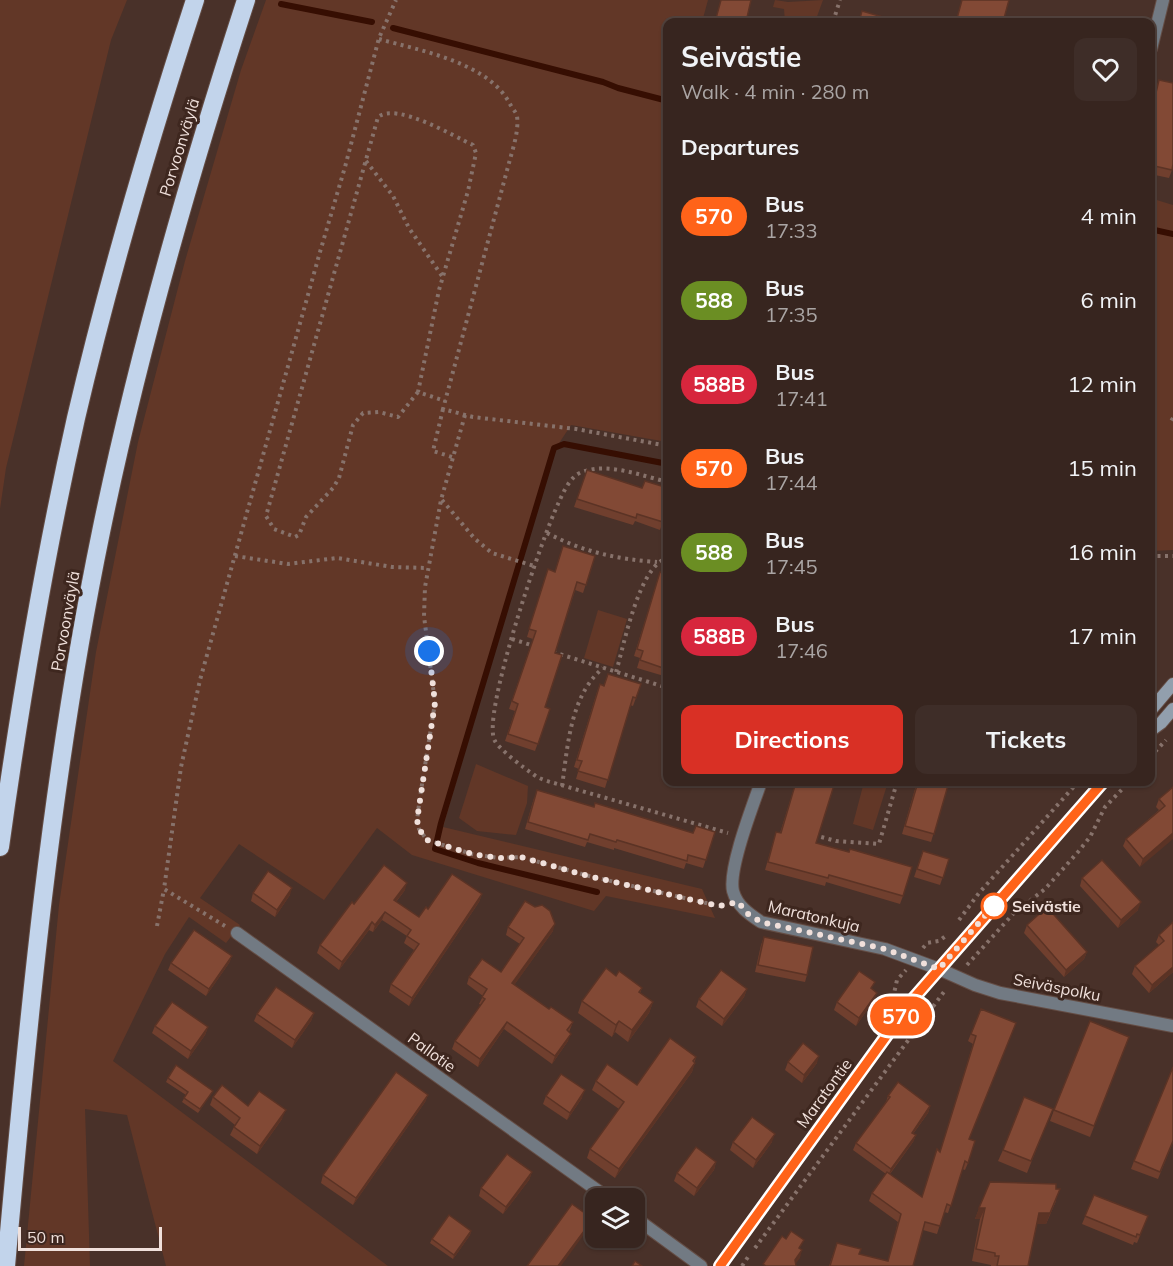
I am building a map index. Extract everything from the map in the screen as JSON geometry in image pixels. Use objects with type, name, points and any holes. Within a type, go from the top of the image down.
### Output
[{"type":"highway","name":"Porvoonväylä","points":[[0,847],[29,661],[76,420],[127,220],[195,0]]},
{"type":"highway","name":"Porvoonväylä","points":[[6,1266],[43,886],[74,678],[100,535],[138,370],[173,233],[246,0]]},
{"type":"main road","points":[[1155,705],[1173,684]]},
{"type":"main road","points":[[1155,727],[1173,709]]},
{"type":"main road","name":"Maratontie","points":[[720,1266],[906,1009],[1099,786]]},
{"type":"street","points":[[1155,33],[1163,0]]},
{"type":"street","points":[[738,902],[732,885],[735,866],[760,786]]},
{"type":"street","name":"Maratonkuja","points":[[738,902],[748,914],[761,922],[885,949],[939,969]]},
{"type":"street","name":"Pallotie","points":[[237,933],[594,1188]]},
{"type":"street","name":"Seiväspolku","points":[[939,969],[1000,993],[1173,1026]]},
{"type":"street","points":[[645,1225],[701,1266]]},
{"type":"path","points":[[157,926],[181,767],[200,680],[345,167],[379,38],[396,0]]},
{"type":"path","points":[[834,18],[840,0]]},
{"type":"path","points":[[379,38],[460,63],[489,80],[505,94],[517,115],[516,133],[509,163],[433,450],[452,457]]},
{"type":"path","points":[[388,112],[411,116],[473,145],[476,153],[468,191],[443,276],[418,392],[398,417],[379,412],[363,413],[353,424],[339,478],[333,488],[306,517],[299,535],[295,537],[274,529],[266,516],[378,117],[388,112]]},
{"type":"path","points":[[366,161],[393,195],[409,228],[443,276]]},
{"type":"path","points":[[418,392],[445,401]]},
{"type":"path","points":[[442,409],[465,415],[576,429],[663,445]]},
{"type":"path","points":[[465,415],[441,500],[428,568],[424,616],[435,703],[417,820],[419,829],[427,840],[472,854],[499,858],[521,857],[588,876],[719,906],[738,902]]},
{"type":"path","points":[[663,481],[597,468],[580,472],[572,479],[558,504],[534,566],[512,639],[495,702],[492,730],[494,741],[534,776],[743,837]]},
{"type":"path","points":[[441,500],[475,539],[492,553],[534,566]]},
{"type":"path","points":[[547,533],[571,546],[595,554],[630,560],[658,562],[663,560]]},
{"type":"path","points":[[235,556],[288,564],[337,558],[392,567],[428,568]]},
{"type":"path","points":[[1155,556],[1173,556]]},
{"type":"path","points":[[616,672],[636,601],[647,576],[658,562]]},
{"type":"path","points":[[512,639],[663,686]]},
{"type":"path","points":[[562,786],[569,737],[579,700],[591,678],[604,668]]},
{"type":"path","points":[[1155,753],[1173,733]]},
{"type":"path","points":[[803,832],[836,841],[879,844],[896,786]]},
{"type":"path","points":[[954,926],[979,893],[1074,786]]},
{"type":"path","points":[[742,1266],[956,977],[1013,914],[1045,889],[1078,852],[1090,837],[1105,807],[1125,786]]},
{"type":"path","points":[[164,889],[237,933]]},
{"type":"path","points":[[927,943],[939,941],[949,934]]},
{"type":"shaded area","points":[[0,0],[127,0],[111,40],[6,468],[0,509]]},
{"type":"shaded area","points":[[266,0],[708,0],[703,18],[663,18],[663,441],[571,425],[552,454],[443,827],[702,889],[715,918],[606,896],[594,911],[412,855],[377,828],[324,900],[239,844],[200,898],[240,925],[226,943],[189,917],[165,954],[113,1061],[388,1266],[166,1266],[127,1115],[85,1109],[90,1266],[24,1266],[59,905],[96,652],[138,442],[185,261],[241,70]]},
{"type":"shaded area","points":[[775,0],[788,2],[823,0],[816,18],[785,18],[784,9],[773,7]]},
{"type":"shaded area","points":[[1155,200],[1173,205],[1173,550],[1155,551]]},
{"type":"shaded area","points":[[598,610],[627,619],[613,667],[584,658]]},
{"type":"shaded area","points":[[476,764],[528,786],[527,803],[516,835],[477,831],[459,818]]},
{"type":"shaded area","points":[[863,786],[887,786],[873,830],[853,824]]},
{"type":"building","points":[[721,0],[751,0],[747,18],[716,18]]},
{"type":"building","points":[[962,0],[1009,0],[1004,18],[957,18]]},
{"type":"building","points":[[862,11],[886,18],[860,18]]},
{"type":"building","points":[[1159,80],[1173,83],[1172,170],[1155,166],[1155,97]]},
{"type":"building","points":[[587,470],[642,488],[645,481],[663,486],[663,522],[637,514],[636,518],[577,499]]},
{"type":"building","points":[[563,546],[595,556],[586,585],[577,582],[555,653],[562,655],[545,707],[550,709],[538,744],[508,734],[518,704],[512,701],[536,631],[529,629],[548,569],[555,572]]},
{"type":"building","points":[[660,572],[663,573],[663,668],[640,660],[643,651],[637,649]]},
{"type":"building","points":[[608,674],[641,684],[636,698],[633,697],[608,780],[578,771],[582,761],[577,760],[600,684],[604,686]]},
{"type":"building","points":[[795,786],[834,786],[816,843],[849,852],[850,849],[912,867],[903,896],[829,875],[828,878],[768,862],[776,832],[781,833]]},
{"type":"building","points":[[917,786],[948,786],[934,834],[905,826]]},
{"type":"building","points":[[1173,787],[1173,833],[1143,859],[1126,839],[1165,806],[1159,799]]},
{"type":"building","points":[[537,790],[594,807],[595,803],[693,833],[696,826],[715,832],[706,860],[688,855],[687,861],[590,834],[588,840],[528,822]]},
{"type":"building","points":[[923,851],[949,859],[943,878],[917,869]]},
{"type":"building","points":[[1102,860],[1141,902],[1121,920],[1082,878]]},
{"type":"building","points":[[384,865],[407,883],[394,900],[419,917],[426,907],[428,909],[452,874],[482,894],[412,998],[391,984],[419,944],[407,936],[411,930],[385,912],[375,925],[372,922],[342,962],[320,945],[352,902],[354,904]]},
{"type":"building","points":[[268,871],[292,888],[277,910],[253,893]]},
{"type":"building","points":[[525,901],[535,907],[542,905],[550,911],[555,924],[512,983],[549,1009],[551,1007],[573,1022],[567,1030],[571,1034],[555,1056],[507,1022],[480,1059],[455,1041],[485,999],[482,997],[487,989],[469,977],[482,959],[501,972],[524,938],[508,927]]},
{"type":"building","points":[[1047,907],[1087,952],[1066,970],[1027,925]]},
{"type":"building","points":[[1173,922],[1173,967],[1152,985],[1135,966],[1164,941],[1159,935]]},
{"type":"building","points":[[194,930],[232,956],[209,989],[171,963]]},
{"type":"building","points":[[764,937],[813,947],[807,975],[758,965]]},
{"type":"building","points":[[606,968],[616,976],[619,971],[642,988],[639,992],[653,1002],[632,1030],[619,1021],[616,1025],[582,1001]]},
{"type":"building","points":[[721,970],[747,989],[724,1019],[699,999]]},
{"type":"building","points":[[859,971],[875,982],[871,988],[877,993],[859,1018],[837,1002]]},
{"type":"building","points":[[276,987],[314,1013],[295,1040],[257,1014]]},
{"type":"building","points":[[172,1002],[208,1027],[191,1051],[155,1026]]},
{"type":"building","points":[[981,1009],[1016,1023],[969,1139],[975,1141],[968,1163],[965,1161],[951,1206],[947,1204],[940,1226],[925,1222],[913,1266],[830,1266],[837,1243],[861,1249],[859,1254],[888,1261],[901,1214],[872,1193],[887,1172],[922,1197],[937,1149],[940,1152],[976,1036],[971,1034]]},
{"type":"building","points":[[1090,1021],[1129,1037],[1094,1126],[1054,1110]]},
{"type":"building","points":[[670,1038],[696,1057],[693,1061],[695,1063],[619,1169],[590,1149],[624,1102],[596,1081],[607,1064],[637,1085]]},
{"type":"building","points":[[803,1043],[819,1056],[804,1075],[788,1062]]},
{"type":"building","points":[[176,1065],[213,1091],[200,1109],[184,1098],[188,1092],[168,1078]]},
{"type":"building","points":[[1173,1067],[1173,1141],[1160,1172],[1134,1161]]},
{"type":"building","points":[[396,1072],[428,1095],[356,1198],[323,1175]]},
{"type":"building","points":[[561,1074],[585,1090],[570,1113],[546,1096]]},
{"type":"building","points":[[898,1082],[930,1106],[912,1133],[916,1135],[891,1169],[856,1143],[890,1097],[888,1096]]},
{"type":"building","points":[[222,1085],[248,1106],[259,1091],[286,1110],[260,1146],[234,1127],[240,1118],[213,1097]]},
{"type":"building","points":[[1024,1097],[1053,1109],[1031,1161],[1003,1150]]},
{"type":"building","points":[[752,1117],[775,1134],[756,1160],[733,1142]]},
{"type":"building","points":[[696,1147],[716,1162],[697,1188],[677,1173]]},
{"type":"building","points":[[507,1154],[532,1172],[506,1207],[481,1188]]},
{"type":"building","points":[[990,1182],[1056,1184],[1056,1189],[1060,1189],[1050,1213],[1039,1213],[1028,1266],[997,1266],[999,1256],[976,1249],[985,1208],[979,1208]]},
{"type":"building","points":[[1094,1195],[1148,1216],[1140,1235],[1137,1234],[1136,1237],[1085,1216]]},
{"type":"building","points":[[572,1204],[585,1213],[585,1230],[558,1266],[527,1266]]},
{"type":"building","points":[[449,1215],[471,1231],[454,1255],[432,1239]]},
{"type":"building","points":[[791,1231],[804,1240],[799,1248],[802,1250],[795,1260],[796,1266],[766,1266],[763,1264],[782,1236],[786,1239]]},
{"type":"building","points":[[635,1261],[642,1266],[632,1266]]},
{"type":"waterway","points":[[281,4],[372,22]]},
{"type":"waterway","points":[[393,28],[663,100]]},
{"type":"waterway","points":[[1155,230],[1173,234]]},
{"type":"waterway","points":[[597,892],[478,863],[435,849],[554,448],[564,444],[663,463]]},
{"type":"bus line","name":"570","points":[[720,1266],[913,999],[1099,786]]},
{"type":"place","name":"Seivästie","points":[[994,906]]},
{"type":"route","points":[[429,651],[435,703],[417,820],[419,829],[427,840],[472,854],[499,858],[521,857],[588,876],[719,906],[738,902],[748,914],[761,922],[885,949],[939,969],[996,903],[994,906]]}]
